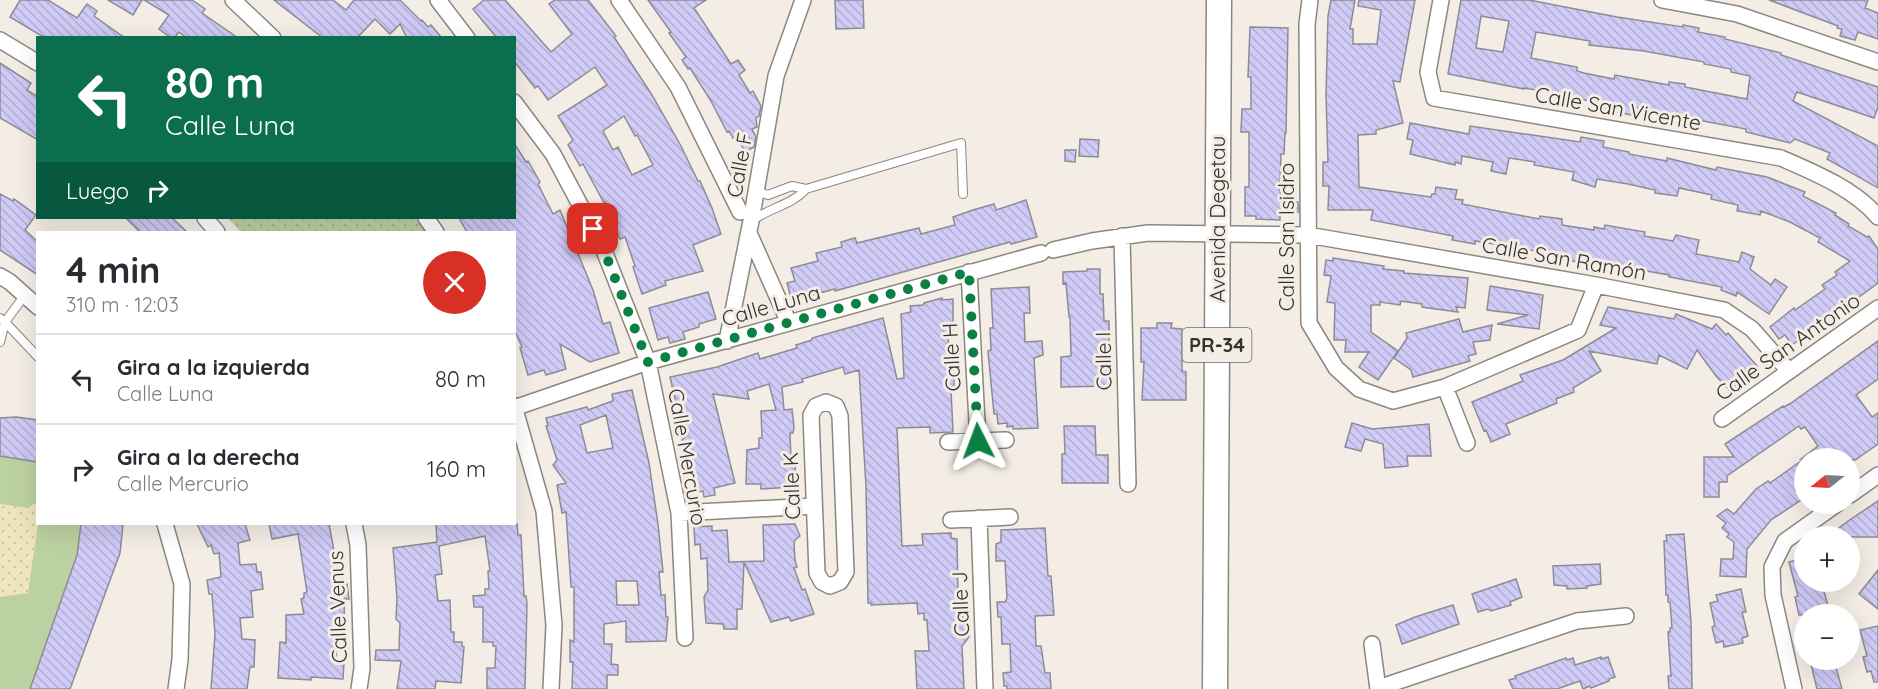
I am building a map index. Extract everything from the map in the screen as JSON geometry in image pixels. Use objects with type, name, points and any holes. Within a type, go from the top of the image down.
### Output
[{"type":"main road","name":"Avenida Degetau","points":[[1215,689],[1219,0]]},
{"type":"street","points":[[232,0],[271,36]]},
{"type":"street","points":[[619,0],[678,87],[747,222],[789,323]]},
{"type":"street","name":"Calle F","points":[[727,341],[747,222],[756,191],[776,76],[803,0]]},
{"type":"street","name":"Calle San Isidro","points":[[1310,0],[1307,24],[1309,323],[1336,368],[1359,389],[1393,401],[1445,387],[1578,330],[1596,285]]},
{"type":"street","name":"Calle San Vicente","points":[[1441,0],[1428,72],[1434,98],[1780,159],[1827,178],[1872,210],[1878,218]]},
{"type":"street","points":[[1662,0],[1737,14],[1878,62]]},
{"type":"street","points":[[446,3],[466,36]]},
{"type":"street","points":[[0,40],[36,62]]},
{"type":"street","name":"Calle Mercurio","points":[[516,105],[553,154],[603,248],[648,362],[679,513],[685,638]]},
{"type":"street","points":[[206,219],[216,231]]},
{"type":"street","name":"Calle San Ramón","points":[[1122,236],[1148,233],[1308,235],[1596,285],[1724,310],[1752,329],[1789,371]]},
{"type":"street","name":"Calle Luna","points":[[516,408],[648,362],[969,272],[1092,240],[1122,236]]},
{"type":"street","name":"Calle I","points":[[1122,236],[1128,484]]},
{"type":"street","name":"Calle H","points":[[969,272],[978,441]]},
{"type":"street","points":[[0,276],[36,305]]},
{"type":"street","name":"Calle San Antonio","points":[[1722,420],[1878,308]]},
{"type":"street","points":[[1445,387],[1467,443]]},
{"type":"street","name":"Calle K","points":[[826,402],[836,406],[840,416],[846,572],[840,582],[830,586],[822,582],[817,573],[814,506],[811,415],[816,406],[826,402]]},
{"type":"street","points":[[516,412],[544,511],[554,625],[551,689]]},
{"type":"street","points":[[948,442],[1006,440]]},
{"type":"street","points":[[1860,488],[1878,475]]},
{"type":"street","points":[[679,513],[814,506]]},
{"type":"street","points":[[1794,689],[1773,595],[1772,567],[1785,541],[1823,514]]},
{"type":"street","points":[[951,520],[1010,517]]},
{"type":"street","name":"Calle J","points":[[979,518],[985,689]]},
{"type":"street","points":[[165,525],[182,584],[180,660],[176,689]]},
{"type":"street","name":"Calle Venus","points":[[354,525],[358,545],[362,668],[359,689]]},
{"type":"street","points":[[1372,644],[1378,688],[1577,621],[1626,616]]},
{"type":"lane","points":[[756,191],[768,195],[792,186],[806,189],[962,143],[963,194]]},
{"type":"lane","points":[[747,222],[798,198],[806,189]]},
{"type":"lane","points":[[0,340],[3,320],[25,295]]},
{"type":"lane","points":[[3,320],[36,355]]},
{"type":"green space","points":[[229,219],[417,219],[424,231],[240,231]]},
{"type":"green space","points":[[16,417],[36,420],[36,525],[123,525],[120,553],[70,689],[0,689],[0,418]]},
{"type":"sand","points":[[36,503],[36,525],[38,525],[28,593],[0,597],[0,504],[29,508]]},
{"type":"building","points":[[20,0],[48,0],[77,18],[87,4],[97,11],[94,16],[122,36],[42,36],[10,17]]},
{"type":"building","points":[[108,0],[142,0],[133,15]]},
{"type":"building","points":[[144,0],[192,0],[205,9],[202,13],[235,36],[184,36],[179,32],[176,36],[168,36],[159,29],[169,15]]},
{"type":"building","points":[[274,0],[333,0],[346,10],[354,0],[400,0],[428,27],[431,25],[440,36],[406,36],[400,24],[390,34],[375,19],[359,36],[320,36]]},
{"type":"building","points":[[484,0],[505,0],[551,52],[572,34],[549,4],[555,0],[588,0],[616,36],[614,37],[652,95],[700,181],[712,208],[721,234],[693,245],[703,271],[665,281],[666,285],[642,294],[625,237],[620,239],[605,202],[583,164],[580,166],[568,145],[573,140],[558,116],[607,85],[595,67],[548,100],[538,86],[535,88],[516,64],[516,36],[495,36],[473,9]],"holes":[[[624,116],[635,136],[637,135],[653,165],[632,175],[618,147],[613,150],[603,131]]]},
{"type":"building","points":[[648,0],[706,0],[694,8],[731,64],[738,60],[745,70],[739,75],[750,93],[753,91],[761,106],[759,116],[756,118],[757,127],[752,129],[756,137],[754,147],[745,152],[737,136],[733,138],[729,131],[727,132],[711,101],[690,68],[688,69],[682,60],[686,57]]},
{"type":"building","points":[[835,0],[863,0],[864,28],[836,29]]},
{"type":"building","points":[[1331,0],[1355,0],[1350,29],[1353,29],[1353,44],[1377,44],[1381,10],[1358,6],[1359,0],[1415,0],[1400,82],[1393,81],[1403,123],[1376,130],[1376,134],[1358,135],[1359,187],[1431,197],[1435,194],[1436,187],[1457,190],[1455,199],[1463,200],[1462,204],[1539,219],[1540,216],[1562,219],[1562,225],[1594,230],[1594,227],[1604,229],[1605,225],[1645,232],[1644,236],[1673,241],[1676,235],[1699,240],[1696,254],[1739,262],[1742,252],[1754,257],[1750,269],[1771,285],[1775,279],[1787,287],[1769,314],[1737,292],[1736,296],[1721,290],[1722,287],[1577,259],[1576,262],[1560,259],[1561,255],[1475,241],[1475,244],[1452,240],[1453,236],[1371,220],[1373,210],[1328,210],[1329,186],[1323,186],[1323,162],[1328,162],[1326,95],[1328,16]]},
{"type":"building","points":[[1461,0],[1529,0],[1617,17],[1699,28],[1698,32],[1781,53],[1781,55],[1878,87],[1878,107],[1874,118],[1797,92],[1793,101],[1878,146],[1878,188],[1827,159],[1830,153],[1795,139],[1790,143],[1746,132],[1746,129],[1633,108],[1632,115],[1606,110],[1607,103],[1555,96],[1556,93],[1448,74]],"holes":[[[1481,16],[1509,21],[1503,52],[1476,48]],[[1536,32],[1590,41],[1589,45],[1644,51],[1731,69],[1731,72],[1750,76],[1747,99],[1685,87],[1685,84],[1669,82],[1669,85],[1615,75],[1614,79],[1577,71],[1577,67],[1531,58]]]},
{"type":"building","points":[[1769,0],[1868,0],[1865,8],[1878,13],[1878,39],[1858,32],[1855,40],[1840,36],[1842,29],[1837,28],[1838,26]]},
{"type":"building","points":[[1250,27],[1288,28],[1286,133],[1284,154],[1281,154],[1280,188],[1281,201],[1298,202],[1299,212],[1280,212],[1280,220],[1245,216],[1245,187],[1249,187],[1249,132],[1241,132],[1242,109],[1251,109],[1251,77],[1248,77]]},
{"type":"building","points":[[0,63],[31,83],[27,90],[36,96],[36,139],[0,118]]},
{"type":"building","points":[[1410,123],[1469,134],[1470,126],[1580,142],[1581,137],[1604,141],[1603,147],[1629,152],[1629,154],[1667,161],[1667,158],[1716,170],[1717,167],[1767,177],[1805,192],[1803,196],[1836,213],[1835,215],[1849,224],[1848,226],[1869,236],[1878,249],[1878,283],[1837,313],[1832,313],[1808,330],[1810,332],[1792,345],[1785,335],[1779,339],[1770,327],[1794,308],[1795,310],[1825,289],[1822,285],[1837,275],[1835,272],[1850,261],[1818,242],[1820,238],[1790,222],[1761,211],[1760,215],[1737,211],[1738,205],[1711,199],[1712,195],[1679,188],[1677,196],[1597,179],[1595,187],[1572,180],[1574,172],[1534,165],[1535,162],[1509,158],[1506,174],[1491,171],[1493,162],[1462,156],[1461,164],[1455,162],[1455,165],[1410,154],[1413,140],[1407,139]]},
{"type":"building","points":[[1080,139],[1099,140],[1098,157],[1079,156]]},
{"type":"building","points":[[516,146],[540,182],[538,184],[553,214],[560,210],[593,290],[603,324],[610,322],[619,353],[590,362],[560,344],[566,369],[546,375],[544,370],[528,375],[520,348],[522,347],[516,334],[516,231],[466,231],[460,219],[516,219]]},
{"type":"building","points":[[1065,150],[1076,150],[1075,162],[1065,161]]},
{"type":"building","points":[[0,194],[13,201],[14,199],[36,215],[25,230],[36,240],[36,274],[0,250]]},
{"type":"building","points":[[1026,200],[1037,237],[1011,244],[1010,242],[835,291],[835,289],[800,298],[799,295],[791,298],[787,283],[795,281],[791,268],[818,261],[816,253],[842,247],[841,242],[855,238],[857,243],[919,228],[921,234],[955,225],[953,217],[973,210],[994,204],[996,210]]},
{"type":"building","points":[[127,219],[173,219],[186,231],[139,231]]},
{"type":"building","points":[[1333,258],[1384,266],[1383,269],[1404,271],[1404,273],[1468,278],[1465,308],[1456,307],[1458,312],[1422,307],[1422,304],[1401,301],[1400,305],[1380,302],[1380,305],[1371,305],[1371,332],[1398,351],[1378,380],[1359,367],[1369,352],[1345,352],[1346,340],[1334,340],[1335,303],[1327,302],[1331,276],[1324,275],[1326,260],[1333,261]]},
{"type":"building","points":[[1087,269],[1100,269],[1100,294],[1103,294],[1104,321],[1109,321],[1109,386],[1061,387],[1061,357],[1071,356],[1070,317],[1066,283],[1063,284],[1063,272],[1087,271]]},
{"type":"building","points":[[1490,286],[1543,295],[1539,329],[1497,324],[1528,315],[1487,310]]},
{"type":"building","points":[[1029,287],[1030,313],[1024,313],[1025,342],[1042,341],[1043,355],[1034,358],[1038,428],[1013,429],[1013,426],[1007,427],[1007,423],[998,424],[997,414],[994,414],[988,351],[991,350],[990,328],[993,328],[991,289]]},
{"type":"building","points":[[708,292],[716,319],[683,332],[685,339],[670,343],[668,337],[658,340],[649,308]]},
{"type":"building","points":[[942,298],[942,300],[953,299],[953,334],[948,334],[950,376],[954,376],[954,390],[951,390],[953,432],[930,433],[930,427],[897,428],[902,546],[923,545],[922,534],[951,533],[951,538],[957,539],[959,604],[962,604],[963,622],[968,626],[969,637],[962,646],[964,689],[917,689],[915,651],[929,651],[927,620],[924,620],[924,613],[918,614],[917,603],[871,605],[868,603],[866,486],[859,370],[845,374],[843,367],[782,387],[784,410],[792,409],[794,427],[793,433],[790,433],[791,460],[795,464],[796,477],[792,478],[792,487],[761,489],[761,484],[746,484],[747,450],[759,448],[759,438],[762,438],[761,411],[776,410],[769,384],[747,391],[749,399],[713,394],[735,483],[714,488],[715,495],[704,497],[703,491],[697,492],[692,464],[689,464],[684,451],[682,440],[688,434],[681,402],[676,403],[670,377],[717,367],[758,353],[760,359],[797,348],[796,345],[812,340],[812,338],[883,318],[897,379],[904,378],[901,314],[911,312],[910,306],[923,305]]},
{"type":"building","points":[[1608,307],[1674,319],[1676,314],[1712,329],[1716,324],[1726,335],[1728,333],[1758,367],[1732,393],[1697,350],[1687,369],[1659,355],[1657,364],[1589,351],[1601,371],[1573,388],[1574,392],[1556,399],[1557,403],[1506,424],[1510,434],[1491,442],[1472,402],[1523,381],[1520,375],[1563,360],[1616,328],[1600,325]]},
{"type":"building","points":[[1459,319],[1463,332],[1492,325],[1490,340],[1473,342],[1476,354],[1468,356],[1470,361],[1413,377],[1411,370],[1394,358],[1407,338],[1406,333]]},
{"type":"building","points":[[1157,323],[1172,323],[1171,328],[1182,329],[1182,371],[1186,372],[1186,400],[1142,400],[1144,362],[1141,362],[1141,328],[1157,328]]},
{"type":"building","points":[[1878,341],[1878,379],[1856,395],[1872,417],[1878,413],[1878,444],[1860,457],[1860,448],[1815,448],[1818,446],[1805,427],[1801,429],[1799,426],[1727,476],[1727,482],[1719,482],[1719,497],[1704,497],[1704,457],[1734,457],[1725,444],[1791,403]]},
{"type":"building","points":[[632,390],[649,463],[663,572],[659,572],[661,595],[665,595],[666,617],[668,617],[666,641],[626,642],[626,621],[604,624],[604,644],[612,644],[611,664],[618,665],[618,675],[607,675],[607,689],[572,689],[573,662],[570,662],[570,640],[574,642],[574,587],[571,587],[566,512],[562,513],[557,485],[566,483],[553,465],[557,460],[546,426],[548,426],[546,418],[587,407],[588,410],[613,401],[612,394]],"holes":[[[606,415],[613,448],[587,453],[580,425]],[[616,581],[637,581],[639,605],[617,605]]]},
{"type":"building","points":[[0,418],[36,420],[36,462],[0,456]]},
{"type":"building","points":[[1352,423],[1372,429],[1429,424],[1431,456],[1407,456],[1408,466],[1385,468],[1383,444],[1365,439],[1361,451],[1345,447]]},
{"type":"building","points":[[1064,426],[1095,426],[1096,455],[1108,455],[1108,483],[1062,483],[1062,454],[1065,454]]},
{"type":"building","points":[[1794,466],[1794,505],[1771,520],[1747,549],[1746,577],[1720,576],[1721,559],[1733,559],[1734,542],[1727,537],[1729,534],[1722,528],[1726,523],[1717,516],[1727,509],[1734,514],[1756,489],[1768,481],[1770,483]]},
{"type":"building","points":[[1878,501],[1878,537],[1860,537],[1860,526],[1841,526]]},
{"type":"building","points":[[517,524],[518,535],[521,535],[524,596],[526,596],[527,604],[525,689],[487,689],[487,668],[495,668],[496,646],[493,646],[493,642],[483,642],[483,607],[474,607],[473,596],[485,595],[485,589],[489,589],[488,571],[490,571],[485,536],[439,546],[442,574],[435,575],[438,601],[450,600],[451,632],[454,632],[454,642],[462,642],[464,647],[461,683],[436,681],[435,689],[397,689],[401,661],[375,660],[376,650],[399,650],[400,623],[396,619],[397,598],[393,548],[437,542],[436,525]]},
{"type":"building","points":[[795,524],[800,536],[794,543],[797,567],[794,568],[814,614],[791,621],[789,617],[771,622],[744,562],[742,609],[737,609],[737,629],[724,629],[723,624],[706,623],[704,597],[708,590],[707,558],[701,559],[700,544],[695,545],[694,527],[712,526],[712,531],[727,530],[729,562],[764,561],[763,525]]},
{"type":"building","points":[[81,525],[123,525],[120,553],[70,689],[30,689],[77,555]]},
{"type":"building","points":[[197,525],[245,525],[250,540],[238,543],[240,565],[256,564],[257,572],[261,572],[263,589],[251,591],[253,617],[240,618],[242,639],[255,640],[254,667],[250,667],[247,689],[211,689],[215,634],[212,594],[209,594],[207,580],[221,577],[219,553],[214,554],[211,545],[208,547]]},
{"type":"building","points":[[269,525],[329,525],[334,551],[337,551],[338,575],[342,574],[343,585],[347,584],[349,599],[344,599],[345,635],[337,644],[336,661],[344,662],[343,679],[278,678],[280,642],[286,643],[286,615],[304,614],[301,599],[307,592],[298,534],[272,539]]},
{"type":"building","points":[[1045,528],[1048,576],[1051,576],[1054,615],[1035,616],[1036,646],[1041,646],[1045,673],[1050,673],[1051,689],[1007,689],[1007,686],[1004,686],[1003,673],[1011,672],[1010,644],[1002,644],[1001,617],[998,617],[997,602],[1005,602],[1007,598],[1005,561],[996,561],[996,544],[1001,542],[1001,530]]},
{"type":"building","points":[[1684,534],[1691,622],[1692,689],[1669,689],[1668,676],[1671,676],[1668,632],[1672,628],[1670,602],[1666,595],[1664,541],[1667,541],[1666,535]]},
{"type":"building","points":[[1794,561],[1794,581],[1789,562]]},
{"type":"building","points":[[1600,564],[1601,584],[1587,586],[1587,588],[1567,589],[1567,586],[1554,585],[1553,566]]},
{"type":"building","points":[[1878,570],[1878,609],[1859,594]]},
{"type":"building","points":[[1516,579],[1522,597],[1510,602],[1511,605],[1478,612],[1472,594]]},
{"type":"building","points":[[1741,589],[1746,612],[1742,612],[1748,636],[1742,638],[1743,643],[1724,647],[1723,641],[1716,643],[1710,603],[1718,601],[1716,595]]},
{"type":"building","points":[[1797,592],[1824,592],[1828,604],[1797,604],[1795,597],[1798,596]]},
{"type":"building","points":[[1453,605],[1459,624],[1402,644],[1396,625]]},
{"type":"building","points":[[1878,626],[1878,682],[1874,682],[1871,671],[1867,672],[1863,657],[1867,656],[1860,630]]},
{"type":"building","points":[[1601,657],[1601,659],[1608,657],[1615,677],[1591,688],[1590,686],[1583,689],[1580,681],[1557,689],[1513,689],[1509,680],[1566,658],[1567,660],[1573,658],[1575,665]]},
{"type":"building","points":[[1812,670],[1837,670],[1842,689],[1817,689]]},
{"type":"route","points":[[593,229],[603,248],[648,362],[969,272],[978,441]]}]
